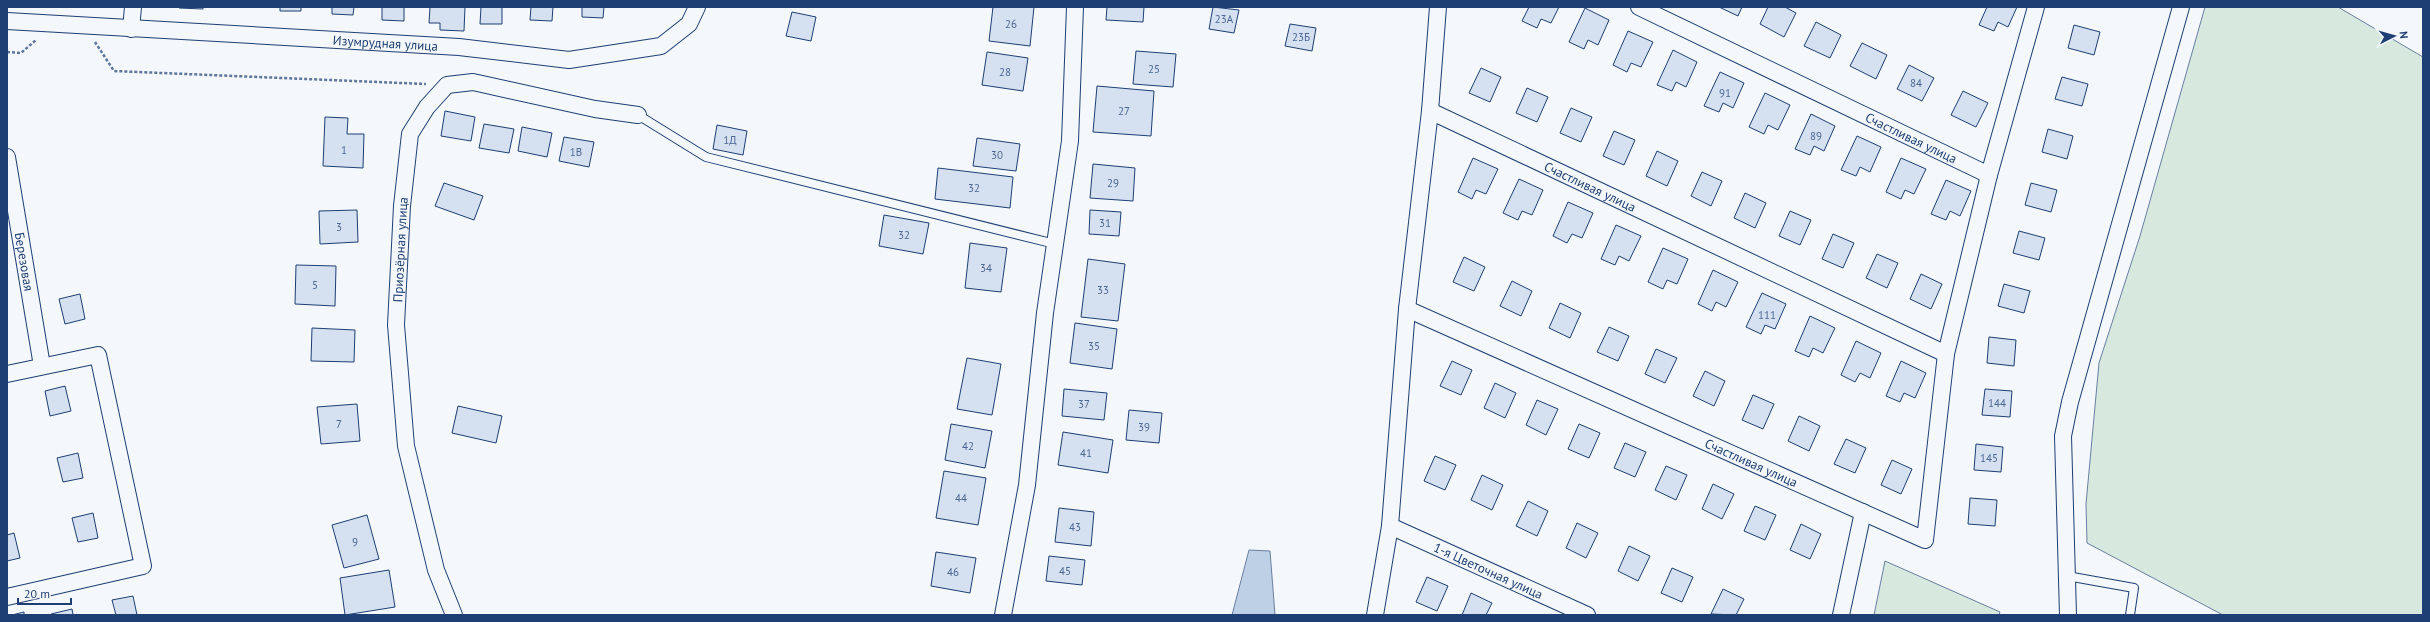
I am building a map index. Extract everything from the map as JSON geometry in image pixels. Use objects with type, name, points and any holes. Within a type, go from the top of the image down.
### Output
[{"type":"street","points":[[131,29],[133,7]]},
{"type":"street","name":"Изумрудная улица","points":[[7,21],[459,47],[569,60],[661,46],[689,24],[697,7]]},
{"type":"street","points":[[1003,615],[1027,485],[1045,313],[1070,141],[1075,7]]},
{"type":"street","points":[[1375,615],[1390,526],[1407,309],[1430,111],[1438,7]]},
{"type":"street","name":"Счастливая улица","points":[[1638,7],[1990,174]]},
{"type":"street","name":"Счастливая улица","points":[[1407,309],[1925,540],[1946,354],[1990,174],[2036,7]]},
{"type":"street","points":[[2068,615],[2063,436],[2076,380],[2181,7]]},
{"type":"street","points":[[447,85],[474,82],[595,109],[638,115]]},
{"type":"street","name":"Приозёрная улица","points":[[447,85],[427,106],[410,134],[402,206],[396,325],[406,446],[436,570],[454,615]]},
{"type":"street","name":"Счастливая улица","points":[[1430,111],[1946,354]]},
{"type":"street","name":"Березовая","points":[[7,157],[42,366]]},
{"type":"street","points":[[7,374],[98,355],[143,566],[7,597]]},
{"type":"street","points":[[1841,615],[1863,512]]},
{"type":"street","name":"1-я Цветочная улица","points":[[1390,526],[1587,615]]},
{"type":"lane","points":[[638,115],[706,157],[1055,244]]},
{"type":"lane","points":[[2067,576],[2134,588],[2130,615]]},
{"type":"path","points":[[7,52],[21,53],[42,35]]},
{"type":"path","points":[[93,40],[114,71],[447,85]]},
{"type":"shaded area","points":[[2205,7],[2338,7],[2423,57],[2423,615],[2223,615],[2087,543],[2086,504],[2099,363],[2140,236]]},
{"type":"shaded area","points":[[1885,561],[2000,612],[1999,615],[1874,615]]},
{"type":"water","points":[[1249,550],[1270,551],[1275,615],[1232,615]]},
{"type":"building","points":[[203,7],[203,9],[179,8]]},
{"type":"building","points":[[280,7],[301,7],[301,11],[280,11]]},
{"type":"building","points":[[332,7],[354,7],[353,15],[332,14]]},
{"type":"building","points":[[382,7],[404,7],[404,21],[382,20]]},
{"type":"building","points":[[430,7],[465,7],[464,31],[440,30],[440,23],[429,23]]},
{"type":"building","points":[[481,7],[502,7],[502,24],[480,24]]},
{"type":"building","points":[[531,7],[553,7],[552,21],[530,20]]},
{"type":"building","points":[[582,7],[604,7],[603,18],[582,17]]},
{"type":"building","points":[[993,7],[1034,7],[1030,46],[989,41]]},
{"type":"building","points":[[1107,7],[1144,7],[1143,22],[1106,20]]},
{"type":"building","points":[[1213,7],[1239,10],[1234,33],[1209,29]]},
{"type":"building","points":[[1529,7],[1559,7],[1551,23],[1541,19],[1537,28],[1522,21]]},
{"type":"building","points":[[1719,7],[1742,7],[1738,16]]},
{"type":"building","points":[[1768,7],[1785,7],[1796,13],[1784,37],[1760,24]]},
{"type":"building","points":[[1987,7],[2017,7],[2008,27],[1998,22],[1994,31],[1979,25]]},
{"type":"building","points":[[1585,8],[1609,20],[1598,45],[1588,40],[1584,49],[1569,42]]},
{"type":"building","points":[[792,12],[816,17],[811,41],[786,36]]},
{"type":"building","points":[[1816,22],[1841,35],[1830,58],[1804,46]]},
{"type":"building","points":[[1290,24],[1316,28],[1312,51],[1285,46]]},
{"type":"building","points":[[2074,25],[2100,32],[2094,55],[2068,48]]},
{"type":"building","points":[[1628,31],[1653,42],[1641,67],[1631,63],[1627,72],[1613,65]]},
{"type":"building","points":[[1862,43],[1887,55],[1876,79],[1850,66]]},
{"type":"building","points":[[1673,50],[1697,62],[1686,87],[1676,82],[1672,91],[1657,85]]},
{"type":"building","points":[[1136,51],[1176,54],[1173,87],[1133,84]]},
{"type":"building","points":[[987,52],[1028,58],[1023,91],[982,85]]},
{"type":"building","points":[[1909,65],[1934,78],[1922,101],[1897,89]]},
{"type":"building","points":[[1481,68],[1501,77],[1490,102],[1469,93]]},
{"type":"building","points":[[1720,72],[1744,83],[1733,108],[1723,103],[1719,112],[1704,106]]},
{"type":"building","points":[[2062,77],[2088,84],[2082,106],[2055,99]]},
{"type":"building","points":[[1097,86],[1154,91],[1151,136],[1093,132]]},
{"type":"building","points":[[1527,88],[1548,97],[1537,122],[1516,113]]},
{"type":"building","points":[[1963,91],[1988,103],[1976,127],[1951,115]]},
{"type":"building","points":[[1765,93],[1790,105],[1778,130],[1768,125],[1764,134],[1749,127]]},
{"type":"building","points":[[1571,108],[1592,117],[1581,142],[1560,133]]},
{"type":"building","points":[[445,111],[475,117],[471,141],[441,136]]},
{"type":"building","points":[[1811,114],[1835,126],[1824,151],[1814,146],[1810,155],[1795,149]]},
{"type":"building","points":[[325,117],[348,118],[347,134],[364,134],[363,168],[323,166]]},
{"type":"building","points":[[484,124],[514,129],[509,153],[479,148]]},
{"type":"building","points":[[717,125],[747,131],[743,155],[713,149]]},
{"type":"building","points":[[522,127],[552,133],[547,157],[518,151]]},
{"type":"building","points":[[2048,129],[2073,136],[2067,159],[2042,152]]},
{"type":"building","points":[[1614,131],[1635,140],[1624,165],[1603,156]]},
{"type":"building","points":[[1857,136],[1881,147],[1870,172],[1860,167],[1856,176],[1841,170]]},
{"type":"building","points":[[564,137],[594,142],[589,167],[559,161]]},
{"type":"building","points":[[977,138],[1020,144],[1016,171],[973,166]]},
{"type":"building","points":[[1657,151],[1678,161],[1667,186],[1646,176]]},
{"type":"building","points":[[1473,158],[1498,169],[1486,194],[1476,190],[1472,199],[1458,192]]},
{"type":"building","points":[[1901,158],[1926,169],[1914,194],[1905,190],[1901,199],[1886,192]]},
{"type":"building","points":[[1093,164],[1135,168],[1133,201],[1090,198]]},
{"type":"building","points":[[938,168],[1013,177],[1010,208],[935,199]]},
{"type":"building","points":[[1702,172],[1722,181],[1711,206],[1691,196]]},
{"type":"building","points":[[1519,179],[1543,190],[1532,215],[1522,211],[1518,220],[1503,213]]},
{"type":"building","points":[[1946,180],[1971,191],[1960,216],[1950,211],[1946,220],[1931,214]]},
{"type":"building","points":[[444,183],[483,196],[474,220],[435,206]]},
{"type":"building","points":[[2031,183],[2057,190],[2051,212],[2025,205]]},
{"type":"building","points":[[1745,193],[1766,203],[1755,228],[1734,218]]},
{"type":"building","points":[[1568,202],[1593,213],[1582,238],[1572,234],[1567,243],[1553,236]]},
{"type":"building","points":[[357,210],[358,242],[320,244],[319,211]]},
{"type":"building","points":[[1090,210],[1121,212],[1119,236],[1089,234]]},
{"type":"building","points":[[1790,211],[1811,220],[1800,245],[1779,236]]},
{"type":"building","points":[[884,215],[929,223],[923,254],[879,246]]},
{"type":"building","points":[[1616,225],[1641,236],[1629,261],[1619,256],[1615,265],[1601,259]]},
{"type":"building","points":[[2019,231],[2045,238],[2039,260],[2013,253]]},
{"type":"building","points":[[1833,234],[1854,243],[1843,268],[1822,259]]},
{"type":"building","points":[[970,243],[1007,248],[1001,292],[965,288]]},
{"type":"building","points":[[1663,248],[1688,259],[1677,284],[1667,280],[1663,289],[1648,282]]},
{"type":"building","points":[[1877,254],[1898,263],[1887,288],[1866,278]]},
{"type":"building","points":[[1464,257],[1485,267],[1474,291],[1453,282]]},
{"type":"building","points":[[1088,259],[1125,264],[1118,321],[1081,317]]},
{"type":"building","points":[[296,265],[336,266],[335,306],[295,304]]},
{"type":"building","points":[[1713,270],[1738,282],[1726,307],[1716,302],[1712,311],[1698,304]]},
{"type":"building","points":[[1921,274],[1942,284],[1931,309],[1910,299]]},
{"type":"building","points":[[1512,281],[1532,291],[1521,316],[1500,306]]},
{"type":"building","points":[[2004,284],[2030,291],[2024,313],[1998,306]]},
{"type":"building","points":[[1762,293],[1786,304],[1775,329],[1765,325],[1761,334],[1746,327]]},
{"type":"building","points":[[80,294],[85,319],[65,324],[59,299]]},
{"type":"building","points":[[1560,303],[1581,313],[1570,338],[1549,328]]},
{"type":"building","points":[[1810,316],[1835,328],[1823,353],[1813,348],[1809,357],[1795,351]]},
{"type":"building","points":[[1075,323],[1117,329],[1112,369],[1070,363]]},
{"type":"building","points":[[1609,327],[1629,336],[1618,361],[1597,352]]},
{"type":"building","points":[[312,328],[355,330],[354,362],[311,361]]},
{"type":"building","points":[[1989,337],[2016,340],[2014,366],[1987,363]]},
{"type":"building","points":[[1856,341],[1881,353],[1870,378],[1860,373],[1855,382],[1841,375]]},
{"type":"building","points":[[1656,349],[1677,358],[1665,383],[1645,374]]},
{"type":"building","points":[[967,358],[1001,364],[992,415],[957,409]]},
{"type":"building","points":[[1452,361],[1472,370],[1461,395],[1440,386]]},
{"type":"building","points":[[1901,361],[1926,373],[1915,398],[1904,393],[1900,402],[1886,396]]},
{"type":"building","points":[[1705,371],[1725,381],[1714,406],[1693,396]]},
{"type":"building","points":[[1495,383],[1516,393],[1505,418],[1484,408]]},
{"type":"building","points":[[65,386],[71,411],[50,416],[45,391]]},
{"type":"building","points":[[1064,389],[1107,393],[1104,420],[1062,416]]},
{"type":"building","points":[[1985,389],[2012,391],[2010,417],[1982,415]]},
{"type":"building","points":[[1753,395],[1774,404],[1763,429],[1742,420]]},
{"type":"building","points":[[1537,400],[1558,409],[1546,435],[1526,425]]},
{"type":"building","points":[[357,404],[360,441],[321,444],[317,407]]},
{"type":"building","points":[[458,406],[502,416],[496,443],[452,433]]},
{"type":"building","points":[[1129,410],[1162,413],[1159,443],[1126,440]]},
{"type":"building","points":[[1799,416],[1820,426],[1809,451],[1788,441]]},
{"type":"building","points":[[951,424],[992,431],[985,468],[945,460]]},
{"type":"building","points":[[1579,424],[1600,433],[1589,458],[1568,449]]},
{"type":"building","points":[[1063,432],[1113,440],[1108,473],[1058,465]]},
{"type":"building","points":[[1846,439],[1866,448],[1855,473],[1834,464]]},
{"type":"building","points":[[1625,443],[1646,452],[1635,477],[1614,468]]},
{"type":"building","points":[[1976,444],[2003,447],[2001,472],[1974,470]]},
{"type":"building","points":[[78,453],[83,478],[63,482],[57,458]]},
{"type":"building","points":[[1435,456],[1456,465],[1445,490],[1424,481]]},
{"type":"building","points":[[1892,460],[1912,469],[1901,494],[1881,485]]},
{"type":"building","points":[[1666,466],[1687,475],[1676,500],[1655,490]]},
{"type":"building","points":[[944,471],[986,478],[978,525],[936,518]]},
{"type":"building","points":[[1482,475],[1503,485],[1492,510],[1471,500]]},
{"type":"building","points":[[1713,484],[1734,494],[1722,519],[1702,509]]},
{"type":"building","points":[[1970,498],[1997,500],[1995,526],[1968,524]]},
{"type":"building","points":[[1528,501],[1548,511],[1537,536],[1516,526]]},
{"type":"building","points":[[1755,506],[1776,515],[1765,540],[1744,531]]},
{"type":"building","points":[[1059,508],[1094,512],[1091,546],[1055,542]]},
{"type":"building","points":[[93,513],[98,538],[78,542],[72,518]]},
{"type":"building","points":[[367,515],[379,559],[344,568],[332,525]]},
{"type":"building","points":[[1577,523],[1598,533],[1586,558],[1566,548]]},
{"type":"building","points":[[1801,524],[1821,534],[1810,559],[1790,550]]},
{"type":"building","points":[[14,533],[20,558],[7,561],[7,535]]},
{"type":"building","points":[[1629,546],[1650,556],[1638,581],[1618,571]]},
{"type":"building","points":[[936,552],[976,558],[970,593],[931,586]]},
{"type":"building","points":[[1049,556],[1085,560],[1082,585],[1046,581]]},
{"type":"building","points":[[1672,568],[1693,577],[1682,602],[1661,593]]},
{"type":"building","points":[[389,570],[395,607],[345,615],[340,578]]},
{"type":"building","points":[[1427,577],[1448,586],[1437,611],[1416,602]]},
{"type":"building","points":[[1723,589],[1744,599],[1736,615],[1711,614]]},
{"type":"building","points":[[1471,593],[1492,603],[1486,615],[1462,615]]},
{"type":"building","points":[[133,596],[137,615],[116,615],[112,600]]},
{"type":"building","points":[[72,609],[73,615],[51,615],[51,614]]},
{"type":"building","points":[[24,612],[24,615],[12,615]]}]
